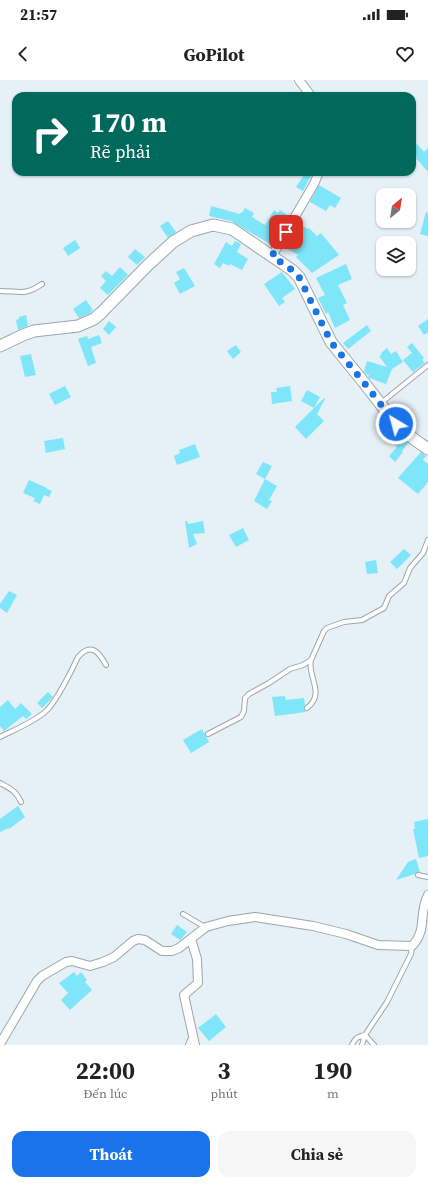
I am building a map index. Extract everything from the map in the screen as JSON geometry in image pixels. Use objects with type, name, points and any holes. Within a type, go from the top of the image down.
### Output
[{"type":"street","points":[[299,80],[308,92]]},
{"type":"street","points":[[272,256],[317,176]]},
{"type":"street","points":[[0,346],[23,334],[34,331],[78,326],[94,318],[101,314],[148,265],[173,242],[191,231],[213,226],[232,229],[292,270],[299,277],[331,342],[381,403],[396,424],[428,449]]},
{"type":"street","points":[[0,1044],[37,981],[42,976],[66,962],[72,961],[90,966],[104,962],[114,957],[133,941],[138,939],[145,940],[162,951],[172,951],[179,948],[206,927],[228,921],[255,917],[314,926],[346,934],[378,945],[412,946],[418,940],[423,928],[424,905],[428,895]]},
{"type":"street","points":[[191,939],[197,959],[198,983],[184,995],[194,1041]]},
{"type":"lane","points":[[0,291],[25,292],[33,290],[42,284]]},
{"type":"lane","points":[[381,403],[428,364]]},
{"type":"lane","points":[[307,708],[312,705],[316,693],[310,671],[310,660],[324,631],[344,622],[362,620],[384,608],[389,596],[404,583],[410,568],[422,553],[428,540]]},
{"type":"lane","points":[[0,737],[37,718],[47,711],[81,653],[87,649],[98,652],[106,665]]},
{"type":"lane","points":[[208,734],[241,717],[244,711],[245,698],[249,694],[290,669],[302,665],[310,660]]},
{"type":"lane","points":[[0,783],[11,788],[17,793],[21,802]]},
{"type":"lane","points":[[418,875],[428,877]]},
{"type":"lane","points":[[183,914],[206,927]]},
{"type":"lane","points":[[362,1045],[365,1035],[387,1002],[411,954],[412,946]]},
{"type":"lane","points":[[352,1045],[354,1039],[365,1035]]},
{"type":"lane","points":[[365,1035],[374,1045]]},
{"type":"lane","points":[[188,1045],[190,1040],[194,1041]]},
{"type":"building","points":[[417,144],[424,152],[428,148],[428,172],[416,158]]},
{"type":"building","points":[[303,176],[311,176],[303,191],[296,187]]},
{"type":"building","points":[[319,185],[341,198],[335,208],[330,205],[326,211],[310,202]]},
{"type":"building","points":[[211,206],[240,214],[245,208],[254,213],[252,217],[265,225],[274,210],[278,213],[280,210],[289,216],[272,245],[231,221],[209,216]]},
{"type":"building","points":[[426,212],[428,213],[428,236],[420,234]]},
{"type":"building","points":[[168,221],[176,232],[168,238],[160,226]]},
{"type":"building","points":[[297,223],[308,229],[309,228],[317,236],[321,233],[339,255],[312,273],[296,257],[298,255],[284,247]]},
{"type":"building","points":[[75,240],[80,248],[68,256],[63,248]]},
{"type":"building","points":[[235,241],[241,244],[237,252],[248,259],[242,270],[230,264],[229,266],[223,263],[220,268],[214,264],[226,242],[232,246]]},
{"type":"building","points":[[135,249],[145,257],[137,265],[128,257]]},
{"type":"building","points":[[346,264],[352,279],[338,285],[347,303],[343,305],[350,320],[335,328],[328,312],[326,314],[318,298],[325,295],[316,278]]},
{"type":"building","points":[[120,267],[128,275],[108,295],[100,288],[106,281],[101,276],[106,271],[112,276]]},
{"type":"building","points":[[184,268],[195,286],[180,294],[174,283],[180,279],[176,272]]},
{"type":"building","points":[[282,272],[295,289],[282,298],[285,302],[279,306],[264,284]]},
{"type":"building","points":[[86,300],[93,310],[79,318],[73,309]]},
{"type":"building","points":[[26,315],[28,326],[18,330],[16,320],[19,319],[19,317]]},
{"type":"building","points":[[428,319],[428,332],[424,335],[418,326]]},
{"type":"building","points":[[109,321],[116,327],[109,335],[103,329]]},
{"type":"building","points":[[367,325],[371,331],[348,349],[343,343]]},
{"type":"building","points":[[99,335],[102,343],[91,347],[96,363],[88,366],[78,339],[87,336],[88,339]]},
{"type":"building","points":[[412,343],[424,358],[422,360],[425,363],[413,372],[403,360],[412,353],[407,347]]},
{"type":"building","points":[[236,345],[241,352],[233,359],[227,351]]},
{"type":"building","points":[[387,348],[391,354],[396,351],[403,362],[392,369],[386,384],[369,378],[369,375],[364,371],[367,361],[387,367],[379,356]]},
{"type":"building","points":[[31,354],[36,375],[25,377],[20,356]]},
{"type":"building","points":[[65,386],[71,397],[55,405],[49,394]]},
{"type":"building","points":[[290,386],[292,401],[272,404],[271,392],[277,392],[276,388]]},
{"type":"building","points":[[307,390],[320,397],[314,408],[301,401]]},
{"type":"building","points":[[324,398],[325,399],[317,414],[324,421],[306,439],[295,427]]},
{"type":"building","points":[[400,436],[408,443],[395,462],[389,456],[397,447],[394,444]]},
{"type":"building","points":[[63,438],[65,449],[46,453],[44,441]]},
{"type":"building","points":[[195,444],[200,457],[177,465],[174,456],[180,453],[179,450]]},
{"type":"building","points":[[421,452],[426,456],[423,460],[428,464],[428,482],[418,494],[398,478]]},
{"type":"building","points":[[263,462],[272,466],[265,479],[256,474]]},
{"type":"building","points":[[265,479],[277,486],[269,500],[272,501],[267,509],[254,501]]},
{"type":"building","points":[[29,480],[52,491],[49,497],[44,495],[40,504],[33,501],[35,498],[23,493]]},
{"type":"building","points":[[185,521],[187,521],[188,524],[203,521],[205,533],[193,534],[197,544],[189,548]]},
{"type":"building","points":[[243,528],[249,540],[236,547],[229,535]]},
{"type":"building","points":[[404,549],[411,555],[397,569],[390,562]]},
{"type":"building","points":[[376,560],[378,573],[367,574],[365,562]]},
{"type":"building","points":[[9,591],[17,595],[7,613],[0,608],[0,604]]},
{"type":"building","points":[[48,692],[53,697],[42,708],[37,703]]},
{"type":"building","points":[[285,696],[286,700],[304,698],[304,709],[306,712],[275,716],[272,697]]},
{"type":"building","points":[[8,700],[15,709],[21,703],[32,714],[26,719],[23,716],[4,731],[0,726],[0,707]]},
{"type":"building","points":[[202,729],[209,742],[191,753],[183,740]]},
{"type":"building","points":[[18,806],[25,817],[9,829],[0,832],[0,819]]},
{"type":"building","points":[[428,819],[428,856],[419,858],[413,829],[415,829],[414,822]]},
{"type":"building","points":[[416,859],[420,872],[396,880],[408,862]]},
{"type":"building","points":[[177,925],[187,932],[180,940],[171,934]]},
{"type":"building","points":[[74,972],[77,976],[81,972],[87,980],[85,982],[92,990],[70,1010],[61,1000],[68,993],[59,983]]},
{"type":"building","points":[[216,1014],[226,1027],[209,1041],[198,1028]]},
{"type":"route","points":[[286,232],[272,256],[292,270],[299,277],[331,342],[381,403],[396,424]]}]
